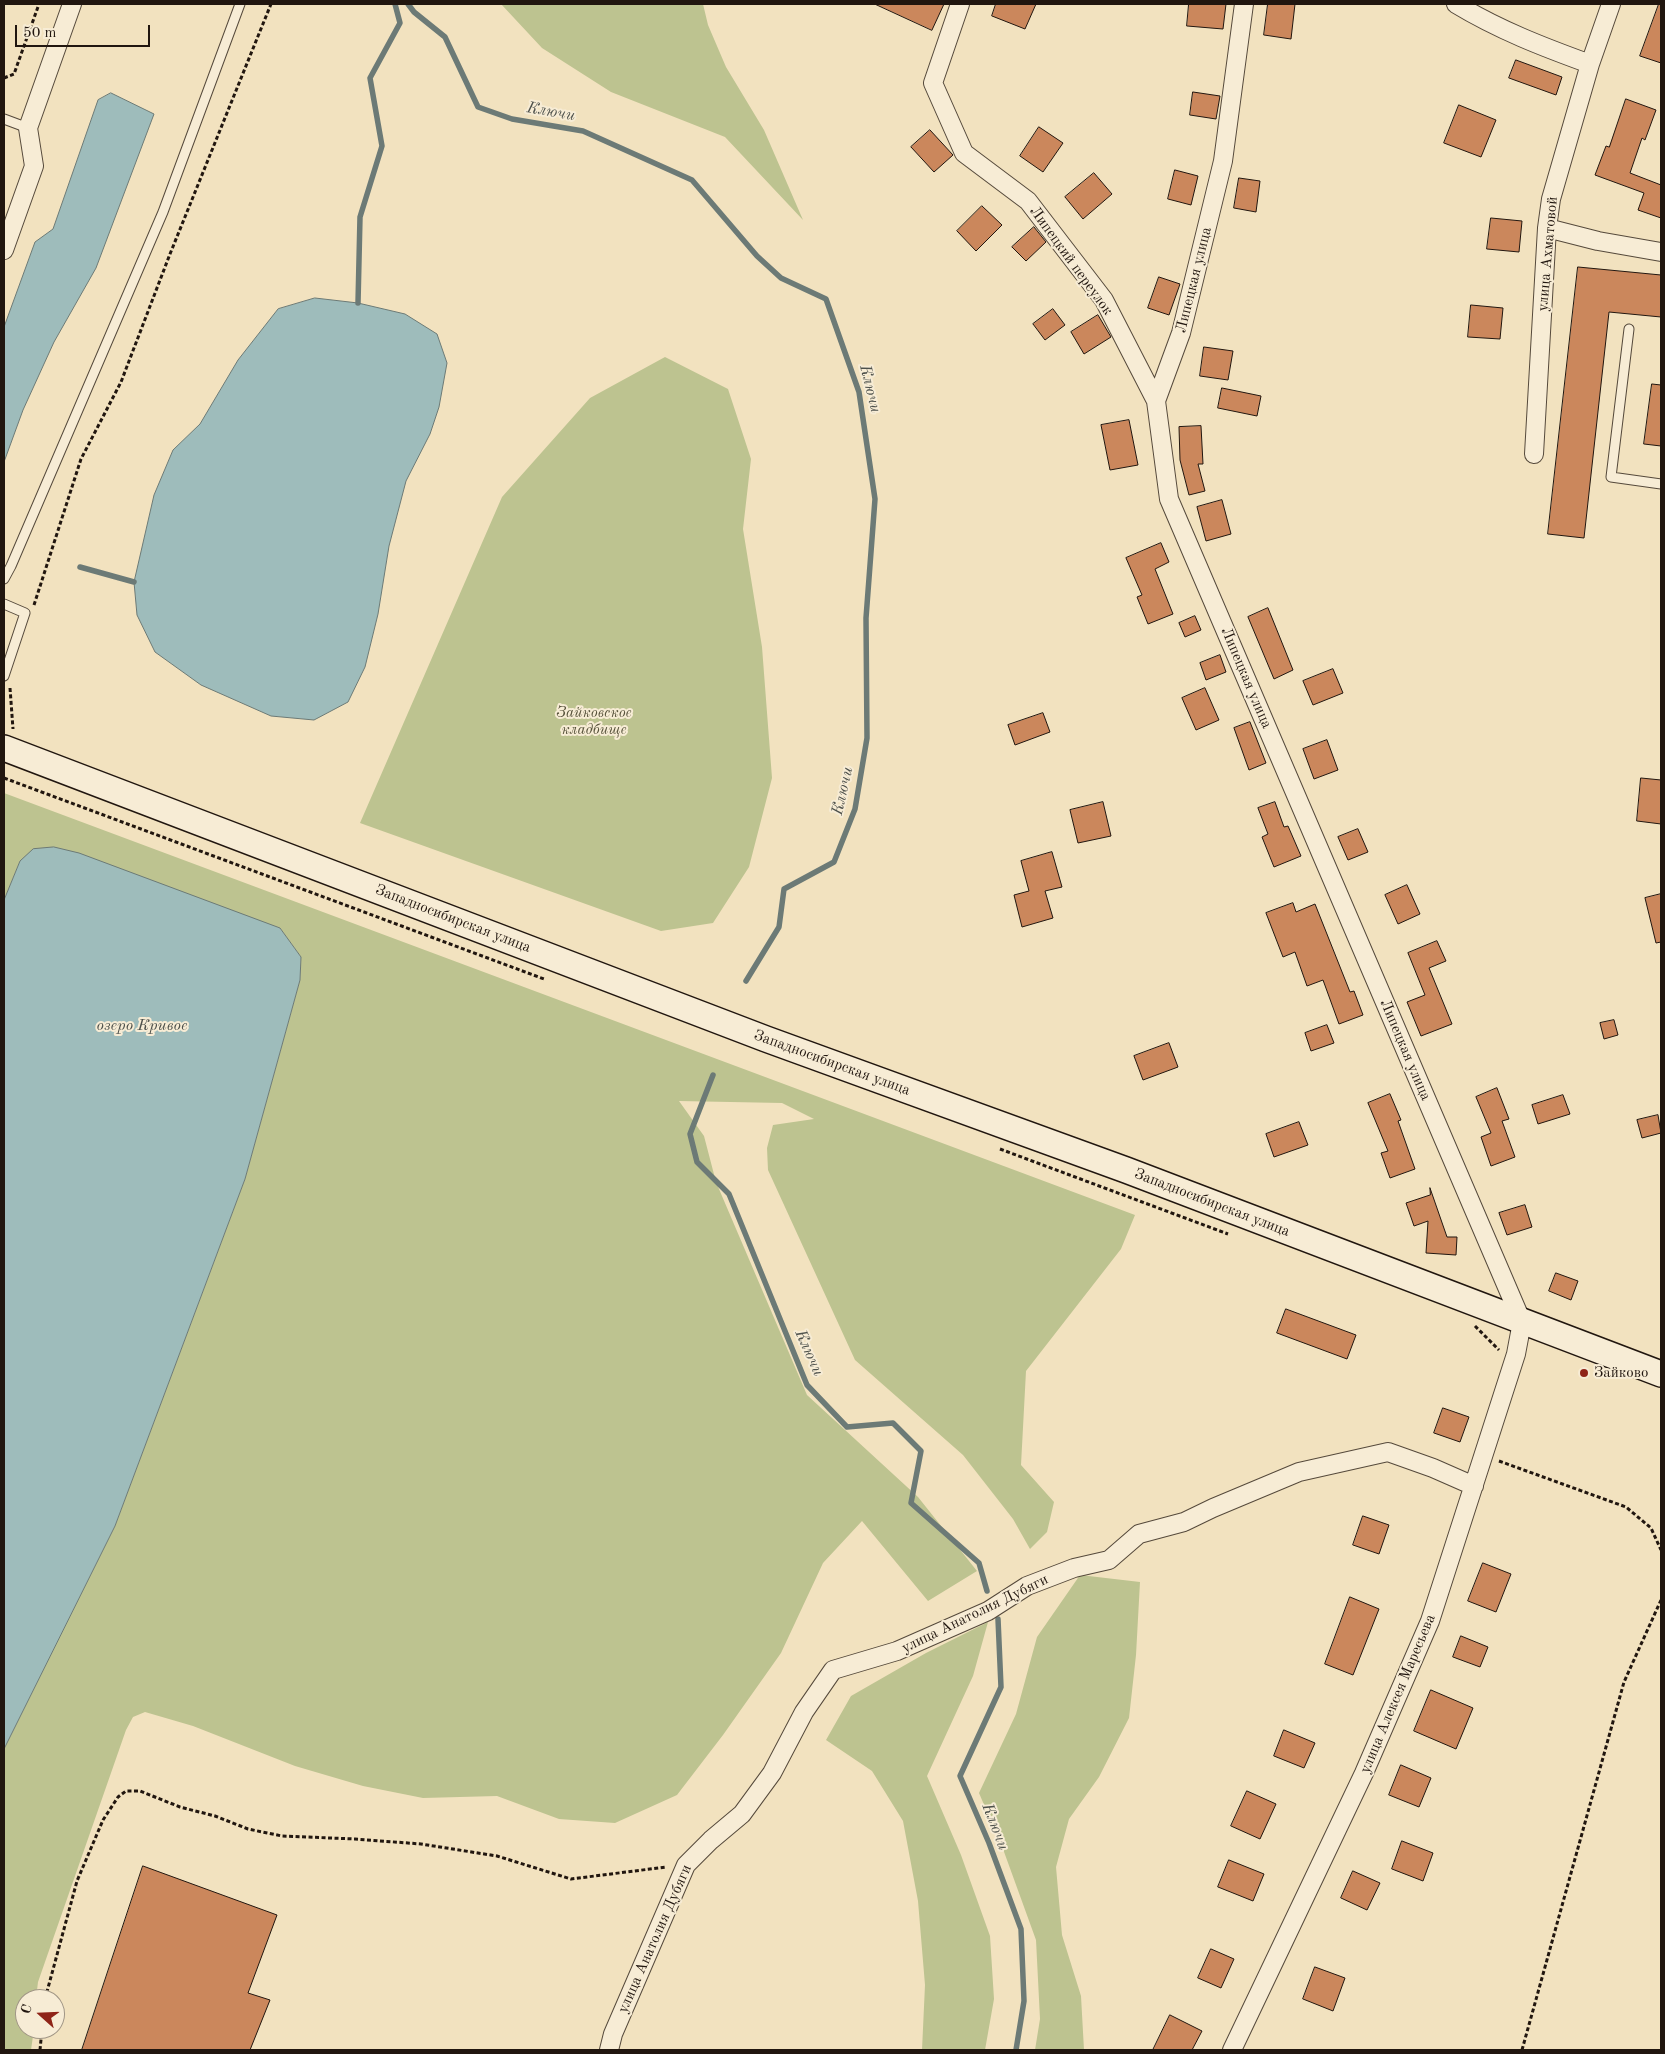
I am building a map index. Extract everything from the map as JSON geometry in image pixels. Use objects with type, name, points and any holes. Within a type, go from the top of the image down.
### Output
[{"type":"main road","name":"Западносибирская улица","points":[[9,750],[766,1039],[1126,1170],[1661,1374]]},
{"type":"street","points":[[4,250],[34,166],[28,128],[72,4]]},
{"type":"street","name":"Липецкий переулок","points":[[960,4],[933,83],[964,152],[1028,201],[1104,300],[1156,401]]},
{"type":"street","name":"Липецкая улица","points":[[1244,4],[1223,161],[1181,333],[1156,401],[1169,499],[1522,1322]]},
{"type":"street","points":[[1456,4],[1480,11],[1523,40],[1590,64]]},
{"type":"street","name":"улица Ахматовой","points":[[1534,454],[1547,228],[1551,199],[1590,64],[1611,4]]},
{"type":"street","points":[[1547,228],[1598,241],[1661,252]]},
{"type":"street","name":"улица Алексея Маресьева","points":[[1232,2050],[1364,1773],[1430,1621],[1516,1354],[1522,1322]]},
{"type":"street","name":"улица Анатолия Дубяги","points":[[609,2050],[613,2034],[686,1865],[711,1840],[742,1814],[772,1774],[804,1712],[833,1670],[897,1651],[988,1611],[1027,1586],[1074,1568],[1109,1560],[1139,1534],[1184,1522],[1299,1472],[1388,1452],[1433,1468],[1474,1486]]},
{"type":"lane","points":[[4,579],[163,212],[240,4]]},
{"type":"lane","points":[[4,119],[28,128]]},
{"type":"lane","points":[[1629,329],[1611,477],[1661,484]]},
{"type":"lane","points":[[4,604],[25,613],[8,678]]},
{"type":"path","points":[[4,78],[14,74],[39,4]]},
{"type":"path","points":[[33,609],[81,459],[121,382],[170,254],[271,4]]},
{"type":"path","points":[[8,678],[10,690],[9,750]]},
{"type":"path","points":[[1484,1456],[1626,1507],[1651,1528],[1661,1550]]},
{"type":"path","points":[[1522,2050],[1624,1682],[1661,1600]]},
{"type":"path","points":[[47,1989],[78,1881],[102,1820],[118,1797],[126,1791],[140,1791],[180,1807],[215,1816],[248,1829],[282,1836],[355,1838],[421,1844],[497,1856],[571,1879],[686,1865]]},
{"type":"green space","points":[[501,4],[703,4],[708,25],[726,67],[764,130],[803,220],[725,137],[611,92],[542,48]]},
{"type":"green space","name":"Зайковское кладбище","points":[[665,357],[728,389],[751,459],[743,529],[762,647],[772,778],[749,867],[713,923],[661,931],[360,823],[502,497],[590,398]]},
{"type":"green space","points":[[4,793],[1135,1215],[1121,1249],[1026,1371],[1021,1465],[1054,1502],[1047,1532],[1030,1549],[1013,1519],[963,1455],[855,1360],[768,1170],[767,1148],[773,1125],[814,1119],[782,1103],[679,1101],[704,1136],[716,1182],[807,1395],[918,1497],[977,1571],[928,1601],[862,1521],[823,1563],[781,1653],[723,1735],[677,1795],[615,1823],[559,1819],[497,1796],[423,1798],[363,1786],[295,1766],[193,1726],[145,1712],[133,1717],[126,1730],[37,1989],[15,1989],[15,2039],[33,2039],[31,2050],[4,2050],[4,1749],[115,1526],[245,1179],[300,980],[301,957],[280,928],[20,861],[4,900]]},
{"type":"green space","points":[[1080,1575],[1140,1582],[1136,1655],[1129,1718],[1099,1777],[1069,1819],[1056,1867],[1062,1935],[1081,1996],[1084,2050],[1035,2050],[1040,2019],[1036,1940],[1003,1849],[979,1793],[1016,1714],[1037,1637]]},
{"type":"green space","points":[[988,1622],[973,1676],[927,1776],[961,1855],[990,1936],[994,1999],[985,2050],[922,2050],[925,1985],[918,1901],[903,1821],[872,1771],[826,1740],[851,1696],[926,1653]]},
{"type":"water","points":[[111,93],[154,114],[96,268],[54,342],[23,410],[4,462],[4,327],[35,242],[53,229],[98,100]]},
{"type":"water","points":[[315,298],[358,303],[405,314],[437,334],[447,363],[439,407],[430,434],[406,481],[389,546],[378,614],[365,667],[348,702],[314,720],[271,716],[201,685],[155,652],[137,615],[134,582],[154,495],[173,450],[200,424],[238,360],[278,309]]},
{"type":"water","name":"озеро Кривое","points":[[54,847],[79,853],[280,928],[301,957],[300,980],[245,1179],[115,1526],[4,1749],[4,900],[20,861],[33,849]]},
{"type":"building","points":[[875,4],[944,4],[932,30]]},
{"type":"building","points":[[996,4],[1036,4],[1025,29],[992,16]]},
{"type":"building","points":[[1189,4],[1226,4],[1223,29],[1187,26]]},
{"type":"building","points":[[1268,4],[1295,4],[1291,39],[1264,35]]},
{"type":"building","points":[[1659,4],[1661,4],[1661,63],[1640,56]]},
{"type":"building","points":[[1516,60],[1562,77],[1556,95],[1509,78]]},
{"type":"building","points":[[1193,92],[1220,96],[1216,119],[1190,115]]},
{"type":"building","points":[[1626,99],[1656,110],[1645,140],[1642,138],[1630,173],[1661,185],[1661,218],[1638,210],[1644,193],[1595,175],[1606,146],[1609,147]]},
{"type":"building","points":[[1459,105],[1496,120],[1481,157],[1444,143]]},
{"type":"building","points":[[1039,127],[1063,143],[1043,172],[1020,156]]},
{"type":"building","points":[[930,130],[953,155],[934,172],[911,147]]},
{"type":"building","points":[[1175,170],[1198,176],[1191,205],[1168,199]]},
{"type":"building","points":[[1094,173],[1112,194],[1083,219],[1065,197]]},
{"type":"building","points":[[1239,178],[1260,181],[1256,212],[1234,208]]},
{"type":"building","points":[[982,206],[1002,225],[976,251],[957,231]]},
{"type":"building","points":[[1491,218],[1522,221],[1519,252],[1487,249]]},
{"type":"building","points":[[1034,227],[1046,242],[1026,261],[1012,247]]},
{"type":"building","points":[[1578,267],[1661,275],[1661,317],[1609,312],[1584,538],[1548,534]]},
{"type":"building","points":[[1159,277],[1180,284],[1169,315],[1148,308]]},
{"type":"building","points":[[1471,305],[1503,308],[1500,339],[1468,337]]},
{"type":"building","points":[[1053,309],[1065,325],[1045,340],[1033,324]]},
{"type":"building","points":[[1098,315],[1111,337],[1084,354],[1071,332]]},
{"type":"building","points":[[1204,347],[1233,351],[1228,380],[1200,376]]},
{"type":"building","points":[[1652,384],[1661,385],[1661,446],[1644,444]]},
{"type":"building","points":[[1222,388],[1261,396],[1257,416],[1218,408]]},
{"type":"building","points":[[1129,420],[1138,465],[1110,470],[1101,425]]},
{"type":"building","points":[[1201,426],[1203,464],[1198,464],[1205,491],[1189,495],[1180,460],[1179,427]]},
{"type":"building","points":[[1222,500],[1231,534],[1206,541],[1197,507]]},
{"type":"building","points":[[1161,543],[1169,562],[1155,569],[1173,614],[1148,624],[1137,597],[1142,595],[1126,558]]},
{"type":"building","points":[[1268,608],[1293,670],[1274,679],[1248,617]]},
{"type":"building","points":[[1195,616],[1201,630],[1185,637],[1179,623]]},
{"type":"building","points":[[1220,655],[1226,672],[1206,680],[1200,663]]},
{"type":"building","points":[[1333,669],[1343,693],[1313,705],[1303,681]]},
{"type":"building","points":[[1205,688],[1219,720],[1196,730],[1182,698]]},
{"type":"building","points":[[1043,713],[1050,732],[1015,745],[1008,725]]},
{"type":"building","points":[[1250,722],[1266,763],[1249,770],[1234,728]]},
{"type":"building","points":[[1327,740],[1338,770],[1314,779],[1303,749]]},
{"type":"building","points":[[1641,778],[1661,780],[1661,824],[1637,821]]},
{"type":"building","points":[[1103,802],[1111,836],[1078,843],[1070,810]]},
{"type":"building","points":[[1275,802],[1284,827],[1288,826],[1301,856],[1274,867],[1262,837],[1268,834],[1258,808]]},
{"type":"building","points":[[1358,829],[1368,852],[1348,860],[1338,837]]},
{"type":"building","points":[[1052,852],[1062,887],[1045,891],[1053,918],[1022,927],[1014,895],[1029,891],[1021,861]]},
{"type":"building","points":[[1407,885],[1420,914],[1398,924],[1385,895]]},
{"type":"building","points":[[1661,894],[1661,942],[1656,943],[1645,898]]},
{"type":"building","points":[[1293,903],[1296,912],[1315,904],[1350,992],[1354,991],[1363,1015],[1339,1024],[1323,980],[1307,986],[1295,952],[1283,957],[1266,913]]},
{"type":"building","points":[[1437,941],[1446,961],[1429,968],[1452,1024],[1421,1036],[1407,1002],[1425,995],[1408,953]]},
{"type":"building","points":[[1614,1020],[1618,1035],[1604,1039],[1600,1023]]},
{"type":"building","points":[[1327,1025],[1334,1043],[1311,1051],[1305,1033]]},
{"type":"building","points":[[1169,1043],[1178,1067],[1143,1080],[1134,1056]]},
{"type":"building","points":[[1497,1088],[1509,1119],[1502,1121],[1515,1157],[1491,1166],[1481,1137],[1491,1133],[1476,1097]]},
{"type":"building","points":[[1390,1094],[1401,1120],[1398,1121],[1415,1169],[1390,1178],[1381,1153],[1388,1151],[1368,1103]]},
{"type":"building","points":[[1563,1095],[1570,1114],[1538,1124],[1532,1105]]},
{"type":"building","points":[[1658,1115],[1661,1133],[1642,1138],[1637,1120]]},
{"type":"building","points":[[1299,1122],[1308,1145],[1274,1157],[1266,1134]]},
{"type":"building","points":[[1430,1188],[1447,1237],[1457,1237],[1456,1255],[1426,1253],[1428,1221],[1414,1226],[1406,1203],[1430,1195]]},
{"type":"building","points":[[1525,1205],[1532,1227],[1507,1235],[1499,1213]]},
{"type":"building","points":[[1556,1273],[1578,1281],[1571,1300],[1549,1291]]},
{"type":"building","points":[[1286,1309],[1356,1335],[1347,1359],[1277,1333]]},
{"type":"building","points":[[1443,1408],[1469,1417],[1460,1442],[1434,1433]]},
{"type":"building","points":[[1363,1516],[1389,1525],[1379,1554],[1353,1545]]},
{"type":"building","points":[[1483,1563],[1511,1574],[1496,1612],[1468,1601]]},
{"type":"building","points":[[1350,1597],[1379,1609],[1353,1675],[1325,1664]]},
{"type":"building","points":[[1461,1636],[1488,1647],[1480,1667],[1453,1657]]},
{"type":"building","points":[[1431,1690],[1473,1708],[1456,1749],[1414,1731]]},
{"type":"building","points":[[1284,1730],[1315,1743],[1304,1768],[1274,1756]]},
{"type":"building","points":[[1401,1765],[1431,1778],[1419,1807],[1389,1795]]},
{"type":"building","points":[[1247,1791],[1276,1804],[1260,1839],[1231,1826]]},
{"type":"building","points":[[1402,1841],[1433,1853],[1423,1881],[1392,1869]]},
{"type":"building","points":[[1229,1860],[1264,1874],[1253,1901],[1218,1887]]},
{"type":"building","points":[[143,1866],[277,1915],[248,1993],[270,2000],[250,2050],[82,2050]]},
{"type":"building","points":[[1353,1871],[1380,1883],[1367,1910],[1341,1898]]},
{"type":"building","points":[[1211,1949],[1234,1959],[1221,1988],[1198,1978]]},
{"type":"building","points":[[1315,1967],[1345,1978],[1333,2011],[1303,1999]]},
{"type":"building","points":[[1170,2015],[1202,2031],[1192,2050],[1153,2050]]},
{"type":"waterway","points":[[358,303],[360,217],[382,146],[370,78],[400,23],[395,4]]},
{"type":"waterway","name":"Ключи","points":[[408,4],[414,12],[445,37],[478,107],[512,119],[583,131],[692,180],[757,256],[781,278],[826,299],[859,392],[875,499],[866,618],[867,738],[855,809],[834,862],[784,889],[779,927],[746,981]]},
{"type":"waterway","points":[[80,567],[134,582]]},
{"type":"waterway","name":"Ключи","points":[[713,1075],[690,1134],[697,1162],[729,1194],[807,1385],[847,1427],[893,1423],[921,1451],[911,1503],[979,1563],[987,1591]]},
{"type":"waterway","name":"Ключи","points":[[998,1619],[1001,1687],[960,1776],[989,1843],[1021,1929],[1024,2001],[1016,2050]]},
{"type":"place","name":"Зайково","points":[[1584,1373]]}]
